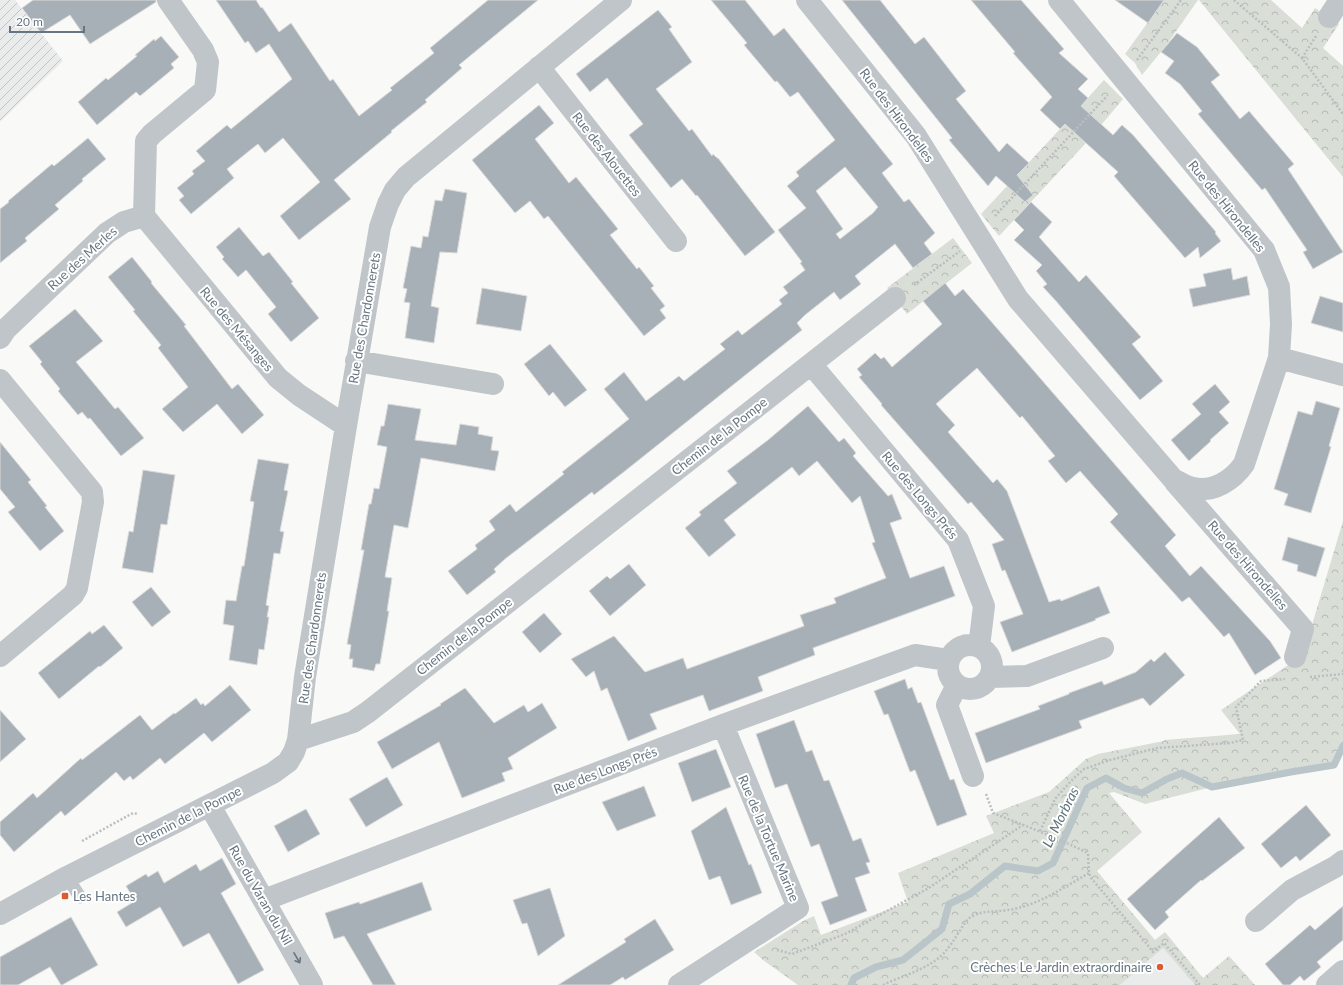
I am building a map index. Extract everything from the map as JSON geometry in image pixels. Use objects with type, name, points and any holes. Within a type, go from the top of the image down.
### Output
[{"type":"street","points":[[144,216],[146,141],[152,134],[205,90],[206,83],[208,62],[203,50],[168,0]]},
{"type":"street","name":"Rue des Chardonnerets","points":[[298,740],[305,677],[356,362],[380,226],[388,204],[406,177],[620,0]]},
{"type":"street","name":"Rue des Hirondelles","points":[[807,0],[916,136],[1018,299],[1303,629],[1295,657]]},
{"type":"street","name":"Rue des Hirondelles","points":[[1059,0],[1264,250],[1279,287],[1281,324],[1279,358],[1244,464],[1239,471],[1222,485],[1211,488],[1191,488],[1173,479]]},
{"type":"street","name":"Rue des Alouettes","points":[[539,67],[676,241]]},
{"type":"street","name":"Rue des Merles","points":[[0,338],[6,329],[107,233],[124,222],[144,216]]},
{"type":"street","name":"Rue des Mésanges","points":[[144,216],[278,378],[299,395],[346,426]]},
{"type":"street","name":"Chemin de la Pompe","points":[[0,914],[67,877],[273,773],[288,762],[294,752],[298,740],[353,722],[368,712],[895,298]]},
{"type":"street","points":[[1279,358],[1343,375]]},
{"type":"street","points":[[356,362],[493,384]]},
{"type":"street","name":"Rue des Longs Prés","points":[[811,364],[958,540],[984,606],[979,647]]},
{"type":"street","points":[[0,380],[92,492],[93,502],[77,588],[73,595],[0,656]]},
{"type":"street","points":[[964,645],[979,647],[985,651],[992,663],[990,677],[979,688],[964,689],[956,685],[948,674],[948,660],[957,649],[964,645]]},
{"type":"street","points":[[990,677],[1027,676],[1103,648]]},
{"type":"street","name":"Rue des Longs Prés","points":[[264,900],[723,725],[915,655],[948,660]]},
{"type":"street","points":[[956,685],[948,705],[973,776]]},
{"type":"street","name":"Rue de la Tortue Marine","points":[[679,985],[798,908],[723,725]]},
{"type":"street","name":"Rue du Varan du Nil","points":[[210,806],[312,985]]},
{"type":"street","points":[[1256,921],[1292,890],[1335,867],[1343,861]]},
{"type":"street","points":[[1327,985],[1343,971]]},
{"type":"lane","points":[[67,877],[80,898]]},
{"type":"path","points":[[895,298],[962,250],[977,235],[1123,78],[1180,0]]},
{"type":"path","points":[[1234,0],[1302,58],[1343,114]]},
{"type":"path","points":[[1306,677],[1343,674]]},
{"type":"path","points":[[1040,831],[1055,799],[1084,769],[1110,760],[1157,748],[1230,743],[1243,740],[1236,707],[1261,681],[1291,678]]},
{"type":"path","points":[[973,776],[981,781],[993,813],[1040,831],[1081,849],[1088,854],[1089,873],[1091,878],[1153,952],[1164,943],[1200,985]]},
{"type":"path","points":[[77,844],[133,812],[140,814]]},
{"type":"path","points":[[746,942],[792,954],[845,934],[927,889],[1024,825]]},
{"type":"path","points":[[883,985],[918,970],[934,961],[943,954],[968,919],[974,915],[982,912],[1006,910],[1024,906],[1063,889],[1089,873]]},
{"type":"shaded area","points":[[0,0],[15,0],[63,61],[0,122]]},
{"type":"shaded area","name":"Crèches Le Jardin extraordinaire","points":[[1163,948],[1195,985],[1120,985]]},
{"type":"green space","points":[[1164,0],[1198,0],[1165,47],[1142,75],[1135,63],[1125,54]]},
{"type":"green space","points":[[1199,0],[1271,0],[1302,28],[1315,8],[1339,24],[1323,48],[1343,66],[1343,177]]},
{"type":"green space","points":[[1104,80],[1123,99],[1086,143],[999,236],[981,214]]},
{"type":"green space","points":[[953,238],[972,263],[907,314],[887,288]]},
{"type":"green space","points":[[1343,521],[1343,746],[1334,765],[1212,787],[1145,804],[1114,792],[1109,793],[1142,832],[1097,871],[1155,940],[1165,932],[1203,978],[1229,956],[1255,985],[1195,985],[1163,948],[1120,985],[798,985],[754,952],[803,921],[814,916],[821,935],[908,902],[898,873],[994,833],[986,816],[1049,792],[1086,759],[1098,754],[1164,740],[1240,734],[1221,710],[1303,655]]},
{"type":"building","points":[[33,0],[156,0],[156,2],[90,44],[70,15],[41,33],[22,8]]},
{"type":"building","points":[[216,0],[256,0],[279,32],[291,23],[330,81],[333,79],[359,116],[392,90],[390,88],[434,53],[430,48],[488,0],[538,0],[459,65],[462,68],[425,100],[427,102],[334,180],[351,199],[299,240],[280,216],[320,182],[283,138],[265,153],[258,144],[227,169],[234,178],[191,214],[179,200],[184,196],[177,188],[194,174],[192,171],[205,161],[196,151],[227,125],[231,129],[292,79],[269,44],[256,53],[248,41],[245,43]]},
{"type":"building","points":[[711,0],[745,0],[774,36],[784,28],[893,164],[882,173],[904,202],[909,199],[935,233],[924,243],[932,254],[913,268],[895,244],[855,276],[861,284],[840,300],[834,292],[797,323],[802,330],[594,495],[592,492],[505,559],[494,569],[496,572],[467,595],[448,571],[477,549],[475,545],[495,530],[489,521],[510,504],[516,512],[564,474],[562,472],[629,419],[604,389],[624,372],[646,401],[679,376],[684,381],[725,349],[720,344],[738,330],[742,335],[782,304],[779,300],[788,293],[783,287],[805,270],[800,263],[802,262],[778,230],[806,208],[787,186],[799,176],[796,172],[835,140],[798,92],[790,97],[777,81],[775,82],[744,45],[747,43]],"holes":[[[845,167],[878,207],[873,213],[840,239],[836,234],[843,229],[816,191]]]},
{"type":"building","points":[[842,0],[880,0],[915,44],[924,37],[966,91],[956,99],[999,152],[1007,143],[1029,163],[1017,175],[1033,195],[1025,202],[996,176],[988,186],[949,140],[952,138]]},
{"type":"building","points":[[971,0],[1021,0],[1064,49],[1059,53],[1088,79],[1078,89],[1088,98],[1081,106],[1113,135],[1122,125],[1133,135],[1216,232],[1215,233],[1221,241],[1200,258],[1198,247],[1185,258],[1114,176],[1118,172],[1065,124],[1060,129],[1040,110],[1052,97],[1013,53],[1015,52]]},
{"type":"building","points":[[1115,0],[1164,0],[1148,23]]},
{"type":"building","points":[[658,10],[672,27],[669,29],[692,62],[656,89],[689,131],[692,129],[712,156],[713,154],[718,158],[775,232],[745,256],[697,195],[696,196],[682,179],[671,188],[629,135],[643,124],[607,78],[590,92],[576,74]]},
{"type":"building","points":[[1177,33],[1197,47],[1220,75],[1211,82],[1240,119],[1249,111],[1294,164],[1288,169],[1343,252],[1313,269],[1303,252],[1307,250],[1265,188],[1262,190],[1198,114],[1202,111],[1180,84],[1165,73],[1174,61],[1161,52]]},
{"type":"building","points":[[161,36],[179,57],[171,64],[174,68],[140,96],[136,92],[97,125],[78,102],[106,78],[108,80],[137,56],[135,55],[154,39],[155,41]]},
{"type":"building","points":[[539,105],[554,123],[535,139],[569,183],[576,177],[618,229],[610,235],[637,269],[639,267],[654,286],[651,288],[665,306],[660,310],[666,318],[644,336],[548,216],[544,219],[530,201],[515,213],[472,160]]},
{"type":"building","points":[[88,138],[106,159],[82,179],[83,181],[55,205],[59,209],[25,238],[27,241],[0,263],[0,209],[52,164],[54,166]]},
{"type":"building","points":[[445,189],[467,193],[457,253],[440,252],[431,306],[439,308],[434,343],[405,338],[410,303],[404,302],[407,289],[403,288],[411,246],[421,248],[423,236],[428,237],[435,200],[442,201]]},
{"type":"building","points":[[1031,202],[1052,222],[1039,237],[1079,282],[1086,275],[1141,337],[1132,344],[1163,381],[1140,400],[1043,287],[1047,284],[1036,271],[1042,265],[1014,240],[1024,230],[1014,220]]},
{"type":"building","points":[[239,227],[263,256],[269,252],[319,318],[291,342],[268,314],[276,307],[246,270],[238,277],[222,259],[224,257],[216,247]]},
{"type":"building","points":[[132,257],[152,282],[151,283],[186,325],[184,326],[232,389],[238,384],[264,415],[242,434],[217,404],[183,432],[162,409],[188,387],[158,348],[161,345],[108,277]]},
{"type":"building","points":[[1231,268],[1233,280],[1247,276],[1250,295],[1193,307],[1189,289],[1206,286],[1203,274]]},
{"type":"building","points":[[945,283],[955,296],[963,289],[1176,535],[1165,546],[1190,576],[1201,566],[1270,641],[1281,658],[1255,675],[1229,633],[1224,637],[1189,597],[1182,602],[1110,522],[1118,514],[1080,471],[1066,483],[1048,461],[1055,456],[1022,416],[1020,418],[977,368],[936,404],[955,425],[948,432],[993,483],[997,479],[1007,491],[1049,602],[1060,599],[1061,601],[1099,586],[1110,613],[1095,619],[1096,620],[1012,652],[1000,622],[1023,614],[1005,570],[1002,571],[992,544],[1004,540],[971,502],[968,504],[881,405],[882,404],[859,377],[862,375],[857,369],[875,353],[881,359],[884,357],[892,367],[942,324],[923,301]]},
{"type":"building","points":[[482,288],[527,296],[521,331],[476,324]]},
{"type":"building","points":[[1320,296],[1343,303],[1343,332],[1311,323]]},
{"type":"building","points":[[75,309],[103,341],[76,362],[115,409],[118,407],[144,438],[121,456],[90,418],[88,419],[82,412],[78,415],[58,391],[60,389],[40,364],[42,362],[29,346]]},
{"type":"building","points":[[550,344],[587,390],[565,407],[553,392],[549,396],[524,364]]},
{"type":"building","points":[[1215,384],[1230,402],[1219,412],[1229,423],[1189,461],[1171,440],[1201,414],[1192,404]]},
{"type":"building","points":[[1316,401],[1340,408],[1329,446],[1331,447],[1311,513],[1284,505],[1288,494],[1274,489],[1298,411],[1312,415]]},
{"type":"building","points":[[388,404],[421,409],[415,440],[456,445],[460,424],[479,427],[478,434],[493,437],[491,450],[499,451],[495,471],[421,458],[408,528],[394,525],[385,577],[392,578],[387,611],[389,611],[380,664],[376,664],[374,671],[352,667],[353,659],[349,659],[351,645],[347,644],[364,550],[361,550],[369,504],[371,504],[374,488],[379,489],[387,447],[377,445],[381,426],[384,426]]},
{"type":"building","points":[[808,406],[839,442],[844,438],[856,453],[853,456],[888,496],[892,494],[902,519],[890,523],[910,578],[944,566],[955,596],[813,648],[815,655],[758,677],[763,691],[709,711],[703,695],[650,714],[657,729],[628,741],[607,688],[601,691],[594,671],[586,677],[571,659],[614,636],[645,672],[683,658],[687,669],[804,626],[800,615],[836,603],[834,598],[886,578],[872,543],[875,542],[860,496],[852,503],[817,461],[799,476],[792,467],[724,520],[736,535],[709,557],[685,528],[701,515],[699,512],[737,483],[727,471],[768,440]]},
{"type":"building","points":[[0,442],[31,480],[28,482],[64,531],[40,551],[8,512],[15,507],[0,489]]},
{"type":"building","points":[[258,459],[289,464],[284,490],[288,491],[280,531],[284,532],[280,554],[274,553],[266,605],[269,606],[267,617],[269,617],[264,650],[259,649],[257,665],[229,660],[234,626],[223,624],[226,600],[236,601],[242,566],[244,566],[254,502],[250,501]]},
{"type":"building","points":[[143,470],[175,475],[167,525],[161,524],[153,573],[122,568],[129,531],[133,532]]},
{"type":"building","points":[[1288,537],[1325,548],[1316,577],[1297,571],[1298,565],[1282,560]]},
{"type":"building","points":[[629,564],[646,585],[610,616],[589,591],[607,576],[610,579]]},
{"type":"building","points":[[151,587],[171,612],[152,627],[132,602]]},
{"type":"building","points":[[544,613],[562,634],[540,653],[522,632]]},
{"type":"building","points":[[104,625],[123,648],[59,699],[38,673],[90,631],[92,634]]},
{"type":"building","points":[[1165,652],[1185,675],[1150,706],[1143,698],[1079,721],[1082,728],[986,763],[975,733],[1040,709],[1038,706],[1069,693],[1102,681],[1104,685],[1136,672],[1151,659],[1154,662]]},
{"type":"building","points":[[905,679],[908,689],[912,687],[918,703],[921,702],[950,780],[954,779],[967,815],[937,826],[915,770],[910,772],[888,714],[884,715],[874,691]]},
{"type":"building","points":[[230,685],[251,710],[212,742],[204,733],[165,764],[160,758],[133,780],[130,776],[124,781],[116,772],[65,816],[61,811],[14,852],[0,835],[0,822],[33,793],[37,798],[81,758],[82,760],[140,715],[152,730],[196,698],[201,705],[203,703],[205,706]]},
{"type":"building","points":[[465,688],[494,723],[524,705],[528,712],[542,703],[557,728],[508,758],[513,769],[502,773],[505,781],[462,798],[439,742],[392,769],[377,742],[441,705],[440,704]]},
{"type":"building","points":[[0,710],[26,739],[0,762]]},
{"type":"building","points":[[794,720],[806,752],[812,750],[824,781],[829,780],[853,841],[861,838],[870,862],[866,863],[870,873],[855,878],[867,911],[830,925],[821,902],[838,896],[819,844],[811,847],[787,784],[775,788],[756,734]]},
{"type":"building","points":[[716,749],[731,787],[692,802],[678,763]]},
{"type":"building","points":[[387,777],[403,805],[366,827],[349,799]]},
{"type":"building","points":[[644,786],[656,816],[617,831],[602,802]]},
{"type":"building","points":[[1306,805],[1331,835],[1300,861],[1296,856],[1281,868],[1261,844]]},
{"type":"building","points":[[726,807],[762,893],[731,905],[720,876],[709,880],[691,831]]},
{"type":"building","points":[[306,809],[320,834],[288,852],[274,826]]},
{"type":"building","points":[[1219,817],[1245,848],[1202,881],[1201,880],[1165,912],[1169,917],[1155,930],[1127,899]]},
{"type":"building","points":[[222,858],[236,884],[221,893],[264,970],[238,984],[209,933],[183,947],[160,907],[126,927],[117,912],[135,901],[126,886],[146,874],[148,877],[158,871],[164,883],[196,864],[200,871]]},
{"type":"building","points":[[422,882],[432,910],[367,934],[396,985],[373,985],[344,936],[334,939],[325,913],[359,902],[360,904]]},
{"type":"building","points":[[550,888],[565,936],[538,956],[527,923],[522,924],[513,900]]},
{"type":"building","points":[[1343,906],[1343,940],[1317,962],[1321,967],[1304,981],[1300,976],[1290,985],[1283,985],[1265,964],[1310,925],[1315,930]]},
{"type":"building","points":[[71,917],[98,965],[62,985],[50,967],[18,985],[0,985],[0,957]]},
{"type":"building","points":[[655,919],[674,950],[625,980],[623,977],[610,985],[558,985],[626,942],[624,939]]},
{"type":"waterway","name":"Le Morbras","points":[[851,985],[854,978],[876,967],[903,960],[942,929],[949,904],[970,894],[1005,866],[1038,871],[1053,863],[1087,788],[1106,778],[1124,788],[1142,793],[1167,779],[1182,773],[1212,787],[1334,765],[1343,746]]},
{"type":"place","name":"Les Hantes","points":[[65,896]]},
{"type":"place","name":"Crèches Le Jardin extraordinaire","points":[[1160,967]]}]
